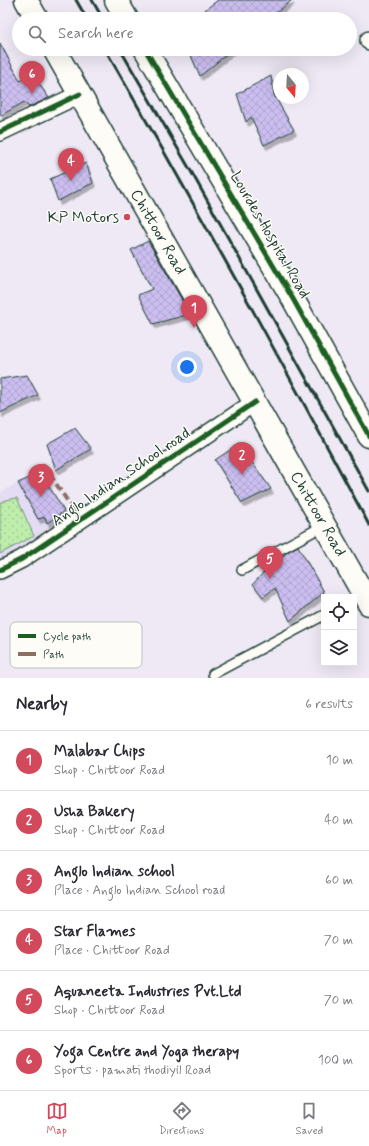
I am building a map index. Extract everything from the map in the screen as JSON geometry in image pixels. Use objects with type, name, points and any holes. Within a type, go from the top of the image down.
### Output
[{"type":"main road","points":[[26,0],[33,12]]},
{"type":"main road","points":[[116,0],[123,12]]},
{"type":"main road","name":"Chittoor Road","points":[[58,56],[325,525],[362,599]]},
{"type":"main road","name":"Lourdes Hospital Road","points":[[149,56],[293,298],[363,412],[369,436]]},
{"type":"street","points":[[0,132],[80,94]]},
{"type":"street","name":"Anglo Indian School road","points":[[0,570],[22,559],[255,402]]},
{"type":"lane","points":[[242,570],[325,525]]},
{"type":"lane","points":[[213,674],[321,617]]},
{"type":"shaded area","points":[[36,473],[70,527],[0,562],[0,493]]},
{"type":"green space","points":[[17,498],[34,536],[0,554],[0,503]]},
{"type":"building","points":[[218,0],[292,0],[277,12],[202,12]]},
{"type":"building","points":[[0,43],[20,81],[33,75],[49,98],[29,107],[24,102],[0,116]]},
{"type":"building","points":[[191,56],[224,56],[200,76]]},
{"type":"building","points":[[271,76],[273,104],[279,104],[294,130],[264,145],[251,117],[246,122],[237,94]]},
{"type":"building","points":[[86,163],[93,183],[58,201],[50,179]]},
{"type":"building","points":[[148,241],[190,314],[153,324],[138,295],[152,289],[131,250]]},
{"type":"building","points":[[27,375],[38,395],[0,413],[0,379]]},
{"type":"building","points":[[75,428],[91,449],[56,470],[47,444]]},
{"type":"building","points":[[239,444],[271,489],[242,503],[215,460]]},
{"type":"building","points":[[41,473],[64,511],[47,523],[45,517],[38,519],[18,483]]},
{"type":"building","points":[[298,546],[324,592],[290,621],[275,588],[263,597],[253,584],[265,571],[289,551]]},
{"type":"railway","points":[[76,0],[83,12]]},
{"type":"railway","points":[[92,0],[99,12]]},
{"type":"railway","points":[[109,56],[173,167],[305,405],[369,525]]},
{"type":"railway","points":[[124,56],[192,173],[369,491]]},
{"type":"marked path","points":[[43,464],[80,520]]},
{"type":"cycle path","points":[[149,56],[293,299],[369,436]]},
{"type":"cycle path","points":[[0,132],[80,94]]},
{"type":"cycle path","points":[[0,570],[22,559],[255,402]]},
{"type":"place","name":"Yoga Centre and Yoga therapy","points":[[32,94]]},
{"type":"place","name":"Star Flames","points":[[71,181]]},
{"type":"place","name":"KP Motors","points":[[127,217]]},
{"type":"place","name":"Malabar Chips","points":[[194,328]]},
{"type":"place","name":"Usha Bakery","points":[[242,475]]},
{"type":"place","name":"Anglo Indian school","points":[[41,497]]},
{"type":"place","name":"Aquaneeta Industries Pvt.Ltd","points":[[270,579]]}]
